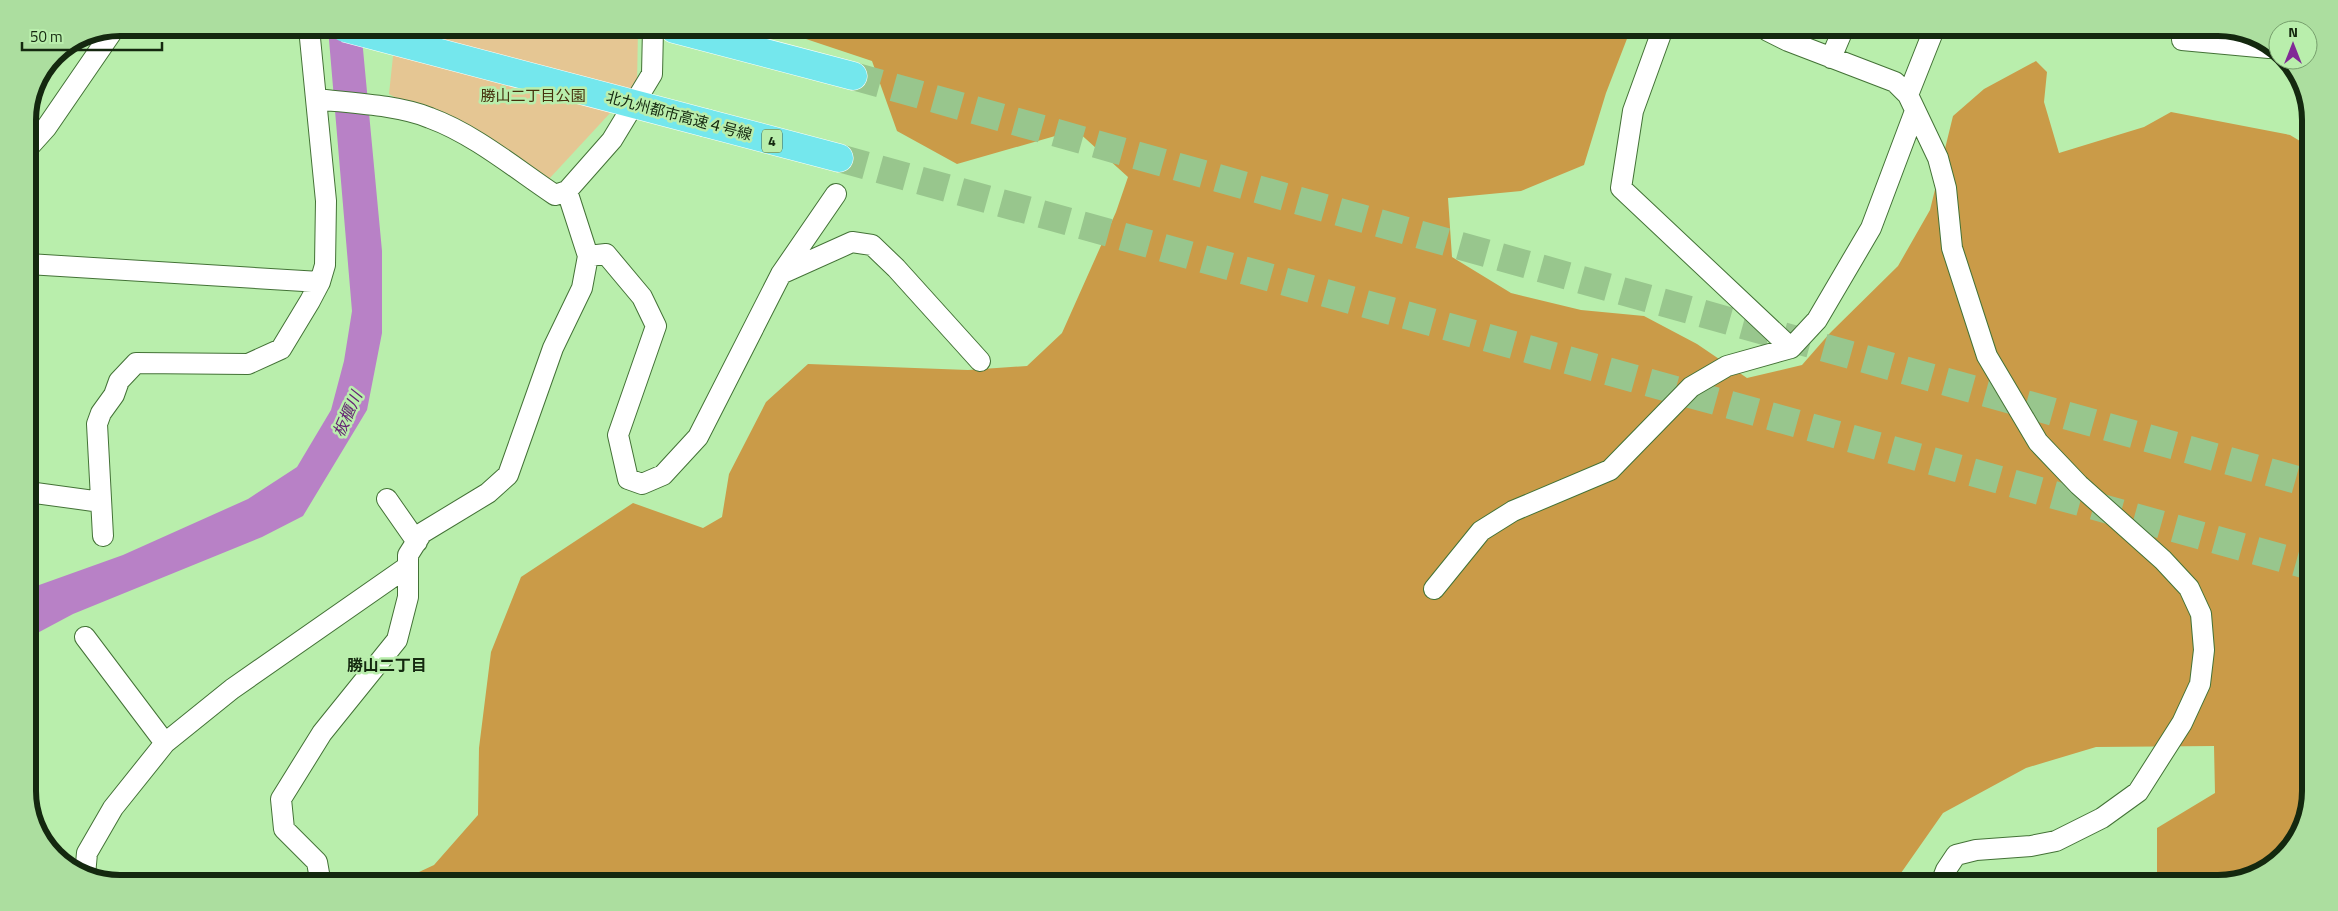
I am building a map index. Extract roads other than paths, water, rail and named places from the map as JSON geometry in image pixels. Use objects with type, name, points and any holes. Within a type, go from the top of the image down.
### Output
[{"type":"highway","name":"北九州都市高速４号線","points":[[374,36],[839,158]]},
{"type":"highway","points":[[700,36],[853,76]]},
{"type":"street","points":[[103,536],[97,424],[101,413],[114,395],[119,381],[136,363],[248,364],[281,349],[320,282],[324,265],[326,201],[321,100],[309,36]]},
{"type":"street","points":[[321,100],[383,107],[429,117],[458,131],[555,194],[567,191],[612,140],[652,74],[653,36]]},
{"type":"street","points":[[1660,36],[1632,110],[1621,188],[1791,348]]},
{"type":"street","points":[[1777,36],[1788,42],[1896,82],[1912,103],[1938,158],[1946,188],[1952,248],[1987,356],[2038,442],[2079,485],[2163,560],[2189,588],[2201,614],[2204,650],[2200,684],[2182,723],[2138,792],[2102,818],[2056,841],[2032,846],[1976,850],[1956,855],[1944,875]]},
{"type":"street","points":[[1831,58],[1840,36]]},
{"type":"street","points":[[1434,589],[1481,531],[1513,511],[1610,470],[1692,387],[1726,366],[1791,348],[1817,320],[1871,228],[1932,36]]},
{"type":"street","points":[[36,139],[46,128],[108,37]]},
{"type":"street","points":[[2182,40],[2259,47]]},
{"type":"street","points":[[319,875],[317,862],[284,829],[281,799],[322,733],[397,640],[408,597],[406,567],[408,555],[422,533],[488,492],[508,474],[553,348],[582,288],[588,256],[567,191]]},
{"type":"street","points":[[588,256],[606,254],[642,297],[656,326],[618,435],[628,479],[642,484],[663,475],[698,438],[781,274],[836,194]]},
{"type":"street","points":[[781,274],[852,242],[872,245],[896,268],[980,361]]},
{"type":"street","points":[[36,264],[320,282]]},
{"type":"street","points":[[36,493],[101,502]]},
{"type":"street","points":[[386,499],[417,542]]},
{"type":"street","points":[[86,867],[87,853],[113,808],[165,743],[232,689],[406,567]]},
{"type":"street","points":[[85,637],[165,743]]},
{"type":"water","name":"板櫃川","points":[[329,36],[362,36],[382,251],[382,333],[367,410],[303,516],[262,537],[73,614],[36,634],[36,586],[123,555],[248,499],[297,467],[331,410],[344,361],[352,311]]},
{"type":"tunnel","points":[[853,76],[2302,481]]},
{"type":"tunnel","points":[[839,158],[2302,564]]},
{"type":"district","name":"勝山二丁目","points":[[387,665]]},
{"type":"park label","name":"勝山二丁目公園","points":[[533,96]]}]
